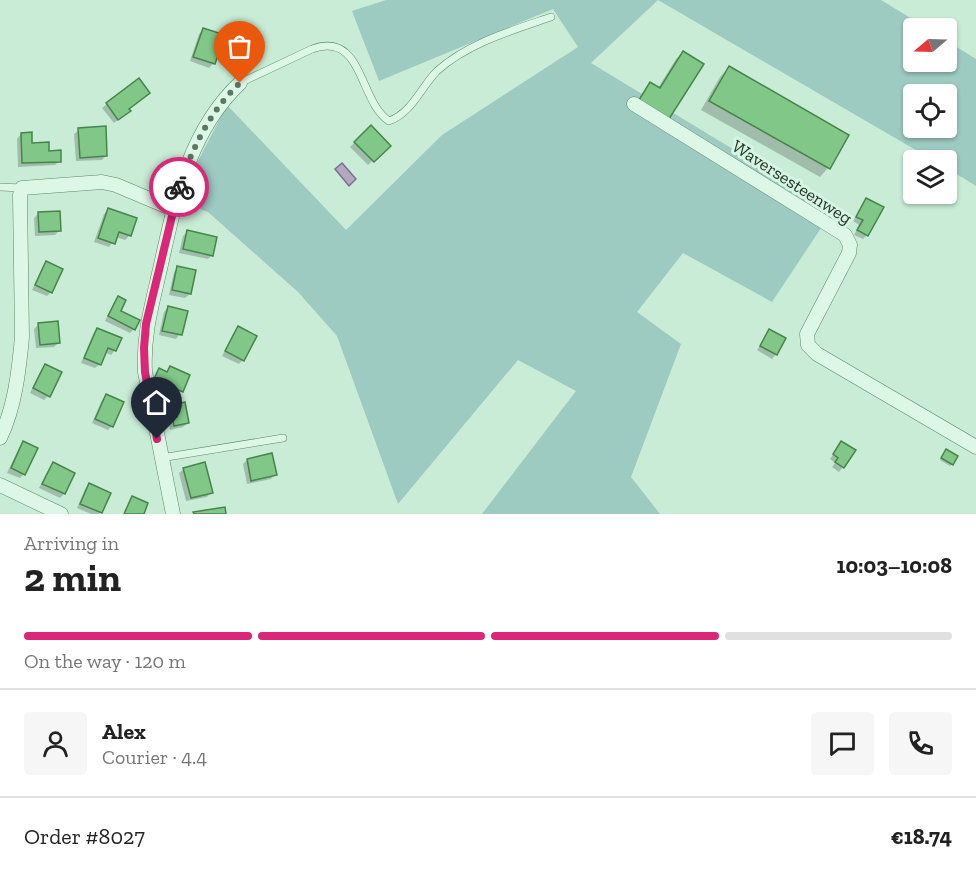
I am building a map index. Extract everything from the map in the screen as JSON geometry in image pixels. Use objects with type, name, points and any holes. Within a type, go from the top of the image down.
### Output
[{"type":"street","points":[[173,514],[145,372],[146,324],[173,209],[187,164],[198,140],[222,102],[240,83]]},
{"type":"street","name":"Waversesteenweg","points":[[634,104],[845,235],[850,245],[849,253],[807,334],[808,345],[817,354],[976,447]]},
{"type":"street","points":[[0,438],[6,426],[22,337],[20,195],[22,188],[102,182],[116,185],[173,209]]},
{"type":"street","points":[[0,485],[61,514]]},
{"type":"lane","points":[[240,83],[312,49],[323,45],[333,45],[350,58],[380,113],[389,121],[398,118],[437,72],[452,60],[508,31],[552,17]]},
{"type":"lane","points":[[0,187],[22,188]]},
{"type":"lane","points":[[161,458],[283,438]]},
{"type":"shaded area","points":[[386,0],[658,0],[591,63],[833,210],[772,302],[683,253],[637,312],[681,344],[631,477],[660,514],[482,514],[576,391],[518,360],[398,504],[337,336],[298,292],[208,212],[183,202],[198,161],[227,105],[346,230],[442,135],[578,47],[553,9],[379,81],[352,11]]},
{"type":"shaded area","points":[[658,0],[881,0],[911,18],[903,18],[903,72],[957,72],[957,47],[976,59],[976,186],[957,174],[957,150],[916,150]]},
{"type":"shaded area","points":[[342,163],[356,179],[349,186],[335,169]]},
{"type":"building","points":[[203,28],[225,35],[215,64],[193,57]]},
{"type":"building","points":[[683,51],[704,64],[669,119],[639,100],[650,82],[660,88]]},
{"type":"building","points":[[729,66],[849,135],[830,169],[709,101]]},
{"type":"building","points":[[139,78],[150,93],[118,120],[106,103]]},
{"type":"building","points":[[371,125],[391,146],[374,162],[354,142]]},
{"type":"building","points":[[106,126],[107,156],[80,158],[78,128]]},
{"type":"building","points":[[32,132],[32,143],[49,142],[49,151],[61,150],[61,162],[22,163],[21,133]]},
{"type":"building","points":[[866,198],[884,207],[868,236],[857,230],[863,220],[856,217]]},
{"type":"building","points":[[108,208],[137,218],[131,236],[119,232],[115,244],[98,238]]},
{"type":"building","points":[[60,211],[61,231],[39,232],[38,212]]},
{"type":"building","points":[[187,230],[217,237],[213,256],[183,249]]},
{"type":"building","points":[[46,261],[63,269],[52,293],[35,285]]},
{"type":"building","points":[[177,266],[196,270],[191,294],[172,290]]},
{"type":"building","points":[[118,296],[126,300],[121,311],[140,320],[135,330],[108,316]]},
{"type":"building","points":[[168,306],[188,311],[182,335],[162,331]]},
{"type":"building","points":[[58,321],[60,343],[40,345],[38,323]]},
{"type":"building","points":[[238,326],[257,336],[244,361],[225,351]]},
{"type":"building","points":[[97,328],[122,338],[116,351],[108,348],[101,365],[84,358]]},
{"type":"building","points":[[769,329],[786,338],[777,355],[760,346]]},
{"type":"building","points":[[45,364],[62,372],[50,397],[33,388]]},
{"type":"building","points":[[170,366],[190,375],[183,392],[154,379],[159,368],[167,372]]},
{"type":"building","points":[[106,394],[124,402],[113,427],[95,419]]},
{"type":"building","points":[[185,402],[189,423],[174,426],[170,406]]},
{"type":"building","points":[[23,441],[38,448],[25,475],[11,468]]},
{"type":"building","points":[[841,441],[856,450],[844,468],[835,462],[838,458],[833,454]]},
{"type":"building","points":[[946,449],[958,456],[953,465],[941,458]]},
{"type":"building","points":[[272,453],[277,475],[251,481],[247,459]]},
{"type":"building","points":[[53,462],[75,473],[65,494],[42,484]]},
{"type":"building","points":[[205,462],[213,493],[191,498],[183,468]]},
{"type":"building","points":[[89,483],[111,493],[102,513],[80,504]]},
{"type":"building","points":[[132,496],[148,503],[144,514],[124,514]]},
{"type":"building","points":[[225,507],[226,514],[194,514],[193,512]]},
{"type":"way so far","points":[[179,187],[187,164],[209,121],[222,102],[240,83]]},
{"type":"route","points":[[157,439],[145,372],[146,324],[179,187]]}]
